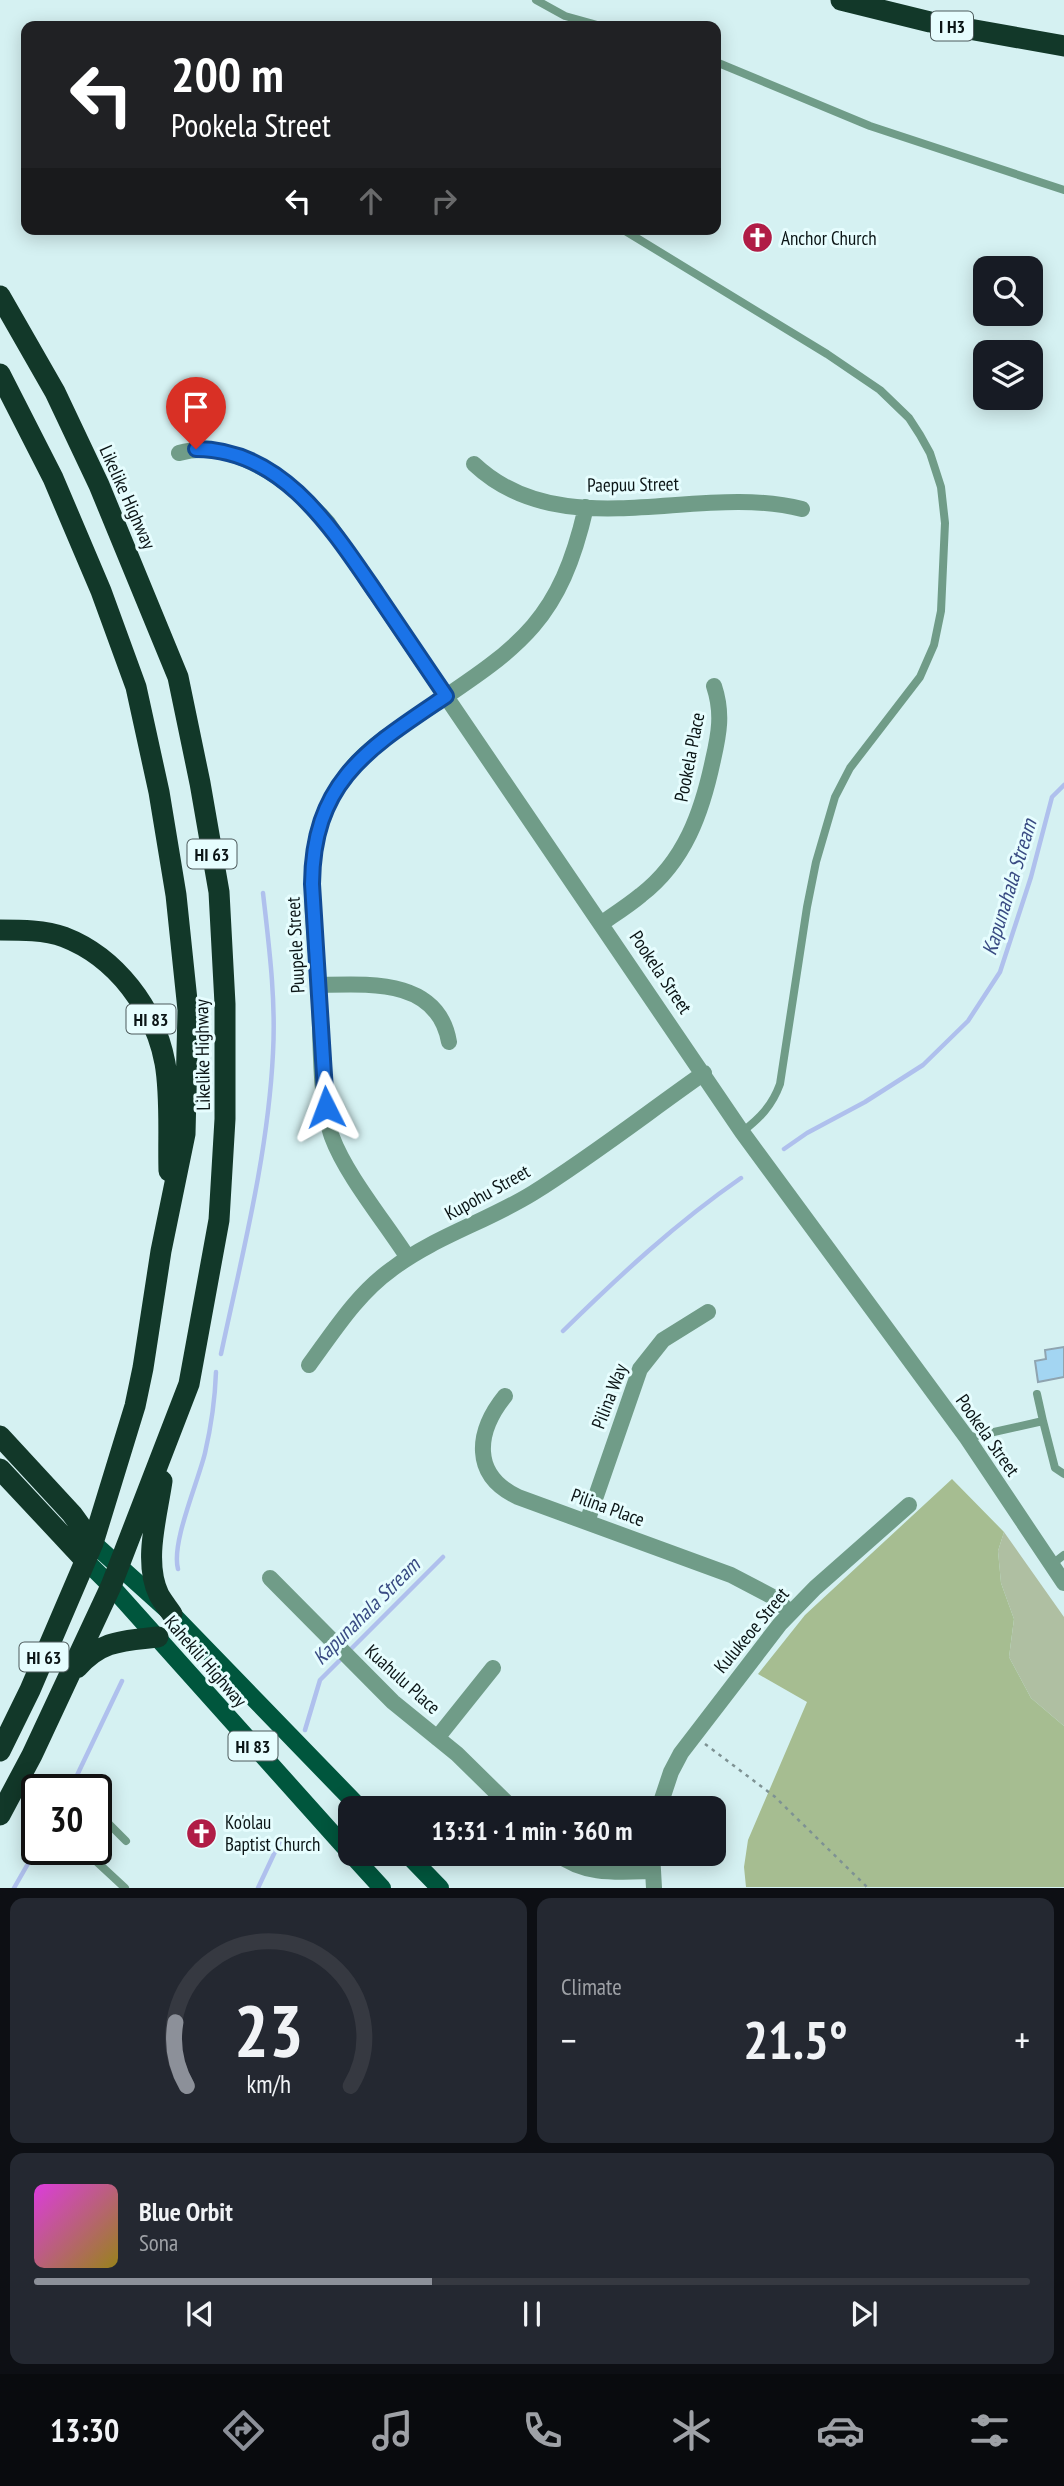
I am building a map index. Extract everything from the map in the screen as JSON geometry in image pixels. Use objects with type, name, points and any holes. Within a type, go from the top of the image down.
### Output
[{"type":"highway","name":"I H3","points":[[841,0],[930,22],[1064,46]]},
{"type":"highway","name":"Likelike Highway","points":[[0,296],[55,393],[99,485],[178,677],[219,891],[225,1004],[225,1106],[219,1220],[189,1384],[115,1576],[32,1755],[0,1815]]},
{"type":"highway","name":"Likelike Highway","points":[[0,374],[53,478],[101,591],[136,687],[159,792],[176,895],[188,1010],[185,1134],[170,1204],[141,1381],[124,1446],[89,1552],[30,1690],[0,1751]]},
{"type":"highway","name":"HI 83","points":[[0,930],[25,930],[64,937],[100,958],[132,988],[153,1022],[165,1063],[170,1204]]},
{"type":"highway","name":"HI 83","points":[[0,1436],[72,1514],[89,1552]]},
{"type":"highway","points":[[166,1447],[152,1549],[158,1594],[172,1614]]},
{"type":"highway","points":[[0,1469],[89,1552]]},
{"type":"highway","points":[[67,1680],[88,1656],[103,1646],[158,1637]]},
{"type":"main road","name":"Kahekili Highway","points":[[89,1552],[115,1576],[172,1614],[348,1796]]},
{"type":"main road","name":"Kahekili Highway","points":[[115,1576],[158,1637],[338,1840]]},
{"type":"main road","name":"Kahekili Highway","points":[[362,1866],[382,1888]]},
{"type":"main road","points":[[419,1866],[440,1888]]},
{"type":"street","name":"Pookela Street","points":[[179,453],[207,449],[235,457],[269,472],[300,494],[328,523],[742,1132],[1057,1560],[1064,1583]]},
{"type":"street","name":"Paepuu Street","points":[[474,464],[495,482],[518,494],[541,501],[586,508],[621,509],[751,501],[802,509]]},
{"type":"street","name":"Puupele Street","points":[[408,1258],[345,1163],[331,1134],[326,1107],[313,867],[318,834],[327,808],[342,781],[369,750],[512,649],[538,622],[562,585],[586,508]]},
{"type":"street","name":"Pookela Place","points":[[601,923],[655,883],[677,857],[695,824],[708,786],[720,725],[719,702],[714,686]]},
{"type":"street","points":[[319,985],[376,984],[408,993],[437,1012],[445,1026],[449,1042]]},
{"type":"street","name":"Kupohu Street","points":[[309,1365],[364,1293],[408,1258],[536,1191],[704,1073]]},
{"type":"street","name":"Pilina Way","points":[[587,1522],[640,1369],[663,1340],[708,1312]]},
{"type":"street","name":"Pilina Place","points":[[505,1396],[488,1422],[482,1441],[484,1461],[500,1486],[518,1497],[731,1575],[773,1597],[790,1612]]},
{"type":"street","name":"Kulukeoe Street","points":[[663,1796],[671,1772],[694,1736],[790,1612],[909,1505]]},
{"type":"street","name":"Kuahulu Place","points":[[270,1578],[393,1702],[457,1754],[500,1796]]},
{"type":"street","points":[[437,1738],[493,1668]]},
{"type":"street","points":[[578,1866],[598,1872],[653,1871]]},
{"type":"street","points":[[653,1866],[654,1888]]},
{"type":"lane","points":[[536,0],[565,16],[583,21]]},
{"type":"lane","points":[[721,64],[870,126],[1064,190]]},
{"type":"lane","points":[[632,235],[827,354],[896,403],[920,435],[933,461],[941,487],[944,514],[942,611],[934,645],[920,677],[850,768],[835,797],[816,862],[807,907],[780,1084],[762,1117],[742,1132]]},
{"type":"lane","points":[[1037,1394],[1055,1468],[1064,1474]]},
{"type":"lane","points":[[967,1438],[1043,1422]]},
{"type":"lane","points":[[112,1827],[126,1841]]},
{"type":"lane","points":[[100,1865],[125,1888]]},
{"type":"path","points":[[694,1736],[774,1796],[868,1888]]},
{"type":"green space","points":[[952,1479],[1004,1532],[998,1551],[1001,1583],[1014,1619],[1009,1657],[1031,1698],[1064,1726],[1064,1887],[746,1887],[744,1867],[748,1840],[807,1702],[758,1674],[805,1615]]},
{"type":"green space","points":[[1004,1532],[1064,1617],[1064,1726],[1031,1698],[1009,1657],[1014,1619],[1001,1583],[998,1551]]},
{"type":"building","points":[[1064,1347],[1064,1377],[1038,1382],[1035,1361],[1046,1359],[1045,1350]]},
{"type":"waterway","name":"Kapunahala Stream","points":[[784,1149],[923,1065],[968,1021],[1000,972],[1031,877],[1052,797],[1064,785]]},
{"type":"waterway","points":[[221,1354],[253,1205],[270,1091],[274,1013],[263,893]]},
{"type":"waterway","name":"Kapunahala Stream","points":[[563,1331],[649,1251],[741,1178]]},
{"type":"waterway","points":[[178,1569],[178,1544],[205,1453],[214,1403],[216,1372]]},
{"type":"waterway","name":"Kapunahala Stream","points":[[305,1730],[320,1680],[443,1557]]},
{"type":"waterway","points":[[78,1774],[122,1681]]},
{"type":"waterway","name":"Kapunahala Stream","points":[[258,1888],[281,1839]]},
{"type":"waterway","points":[[14,1888],[27,1865]]},
{"type":"place","name":"Anchor Church","points":[[758,238]]},
{"type":"place","name":"Ko'olau Baptist Church","points":[[202,1833]]},
{"type":"route","points":[[196,449],[218,451],[253,464],[284,482],[315,508],[340,540],[446,696],[385,737],[355,765],[331,799],[318,834],[312,884],[326,1107]]}]
